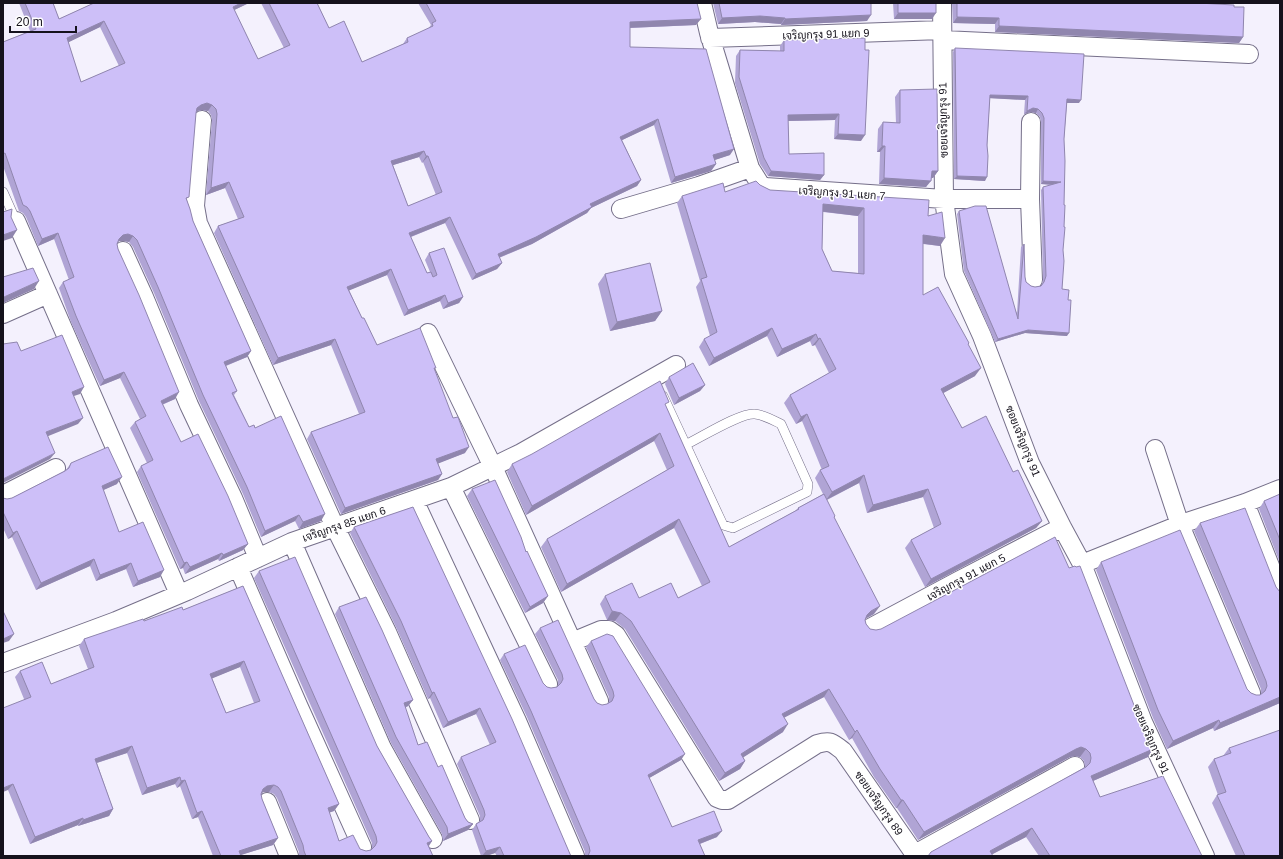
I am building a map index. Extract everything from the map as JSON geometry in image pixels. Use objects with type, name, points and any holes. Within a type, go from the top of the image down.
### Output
[{"type":"street","name":"เจริญกรุง 91 แยก 7","points":[[702,3],[710,38],[750,168],[760,184],[765,187],[944,199],[1030,199]]},
{"type":"street","name":"ซอยเจริญกรุง 91","points":[[942,3],[944,199],[954,274],[982,336],[1030,463],[1062,528],[1082,564],[1143,722],[1205,856]]},
{"type":"street","name":"เจริญกรุง 91 แยก 9","points":[[710,38],[942,35],[1249,54]]},
{"type":"street","points":[[202,120],[195,206],[198,223],[335,527],[388,632],[470,820]]},
{"type":"street","points":[[1031,122],[1030,199],[1032,280]]},
{"type":"street","points":[[622,209],[750,168]]},
{"type":"street","points":[[16,221],[179,594]]},
{"type":"street","points":[[123,251],[144,297],[188,405],[233,498],[258,558]]},
{"type":"street","points":[[3,314],[48,294]]},
{"type":"street","points":[[428,333],[492,467],[599,701]]},
{"type":"street","name":"เจริญกรุง 85 แยก 6","points":[[3,663],[116,620],[179,594],[292,542],[451,487],[658,384],[676,365]]},
{"type":"street","points":[[1156,449],[1180,525],[1251,693]]},
{"type":"street","points":[[3,495],[56,468]]},
{"type":"street","points":[[451,487],[548,684]]},
{"type":"street","points":[[1082,564],[1180,525],[1280,489]]},
{"type":"street","points":[[414,500],[517,720],[574,856]]},
{"type":"street","points":[[1244,503],[1280,590]]},
{"type":"street","name":"เจริญกรุง 91 แยก 5","points":[[870,628],[1062,528]]},
{"type":"street","points":[[292,542],[382,748],[433,839]]},
{"type":"street","points":[[238,567],[362,847]]},
{"type":"street","name":"ซอยเจริญกรุง 89","points":[[572,642],[601,630],[609,630],[616,635],[717,798],[728,800],[817,744],[827,741],[843,750],[915,855]]},
{"type":"street","points":[[915,855],[1075,766]]},
{"type":"street","points":[[267,802],[289,856]]},
{"type":"lane","points":[[3,192],[16,221]]},
{"type":"lane","points":[[658,384],[685,445],[723,525],[733,528],[807,492],[808,484],[782,424],[770,419],[755,414],[743,415],[685,445]]},
{"type":"building","points":[[25,3],[53,3],[59,19],[94,3],[241,3],[233,7],[258,59],[290,45],[269,3],[317,3],[329,28],[344,21],[362,62],[408,42],[407,38],[433,26],[432,23],[436,21],[426,3],[697,3],[701,19],[630,22],[630,47],[706,49],[734,149],[713,155],[716,164],[675,177],[658,119],[620,137],[641,180],[590,204],[592,207],[536,237],[498,254],[502,263],[476,274],[450,217],[409,233],[427,273],[431,272],[433,277],[437,275],[429,253],[444,248],[463,297],[448,303],[445,295],[408,310],[391,269],[347,287],[377,345],[420,328],[436,368],[434,368],[453,418],[458,417],[469,447],[436,459],[442,474],[345,508],[311,432],[365,412],[335,339],[278,358],[218,226],[244,217],[229,182],[211,188],[217,114],[216,109],[207,103],[197,108],[189,197],[186,198],[193,221],[251,351],[224,362],[237,391],[232,393],[249,427],[254,425],[255,428],[281,416],[325,514],[303,522],[299,515],[265,531],[247,487],[203,395],[137,240],[128,234],[123,235],[117,244],[118,249],[139,295],[179,392],[161,401],[181,442],[198,434],[228,496],[248,544],[223,555],[222,553],[190,567],[187,562],[184,563],[141,466],[153,460],[135,422],[146,416],[124,372],[104,380],[63,282],[74,277],[58,233],[42,239],[30,211],[23,205],[5,153],[3,154],[3,42],[36,29]],"holes":[[[104,21],[125,63],[81,82],[67,38]],[[424,151],[426,156],[428,156],[442,192],[408,206],[391,161]]]},
{"type":"building","points":[[719,3],[871,3],[871,15],[785,19],[760,16],[722,18]]},
{"type":"building","points":[[898,3],[936,3],[936,13],[898,13]]},
{"type":"building","points":[[957,3],[1198,3],[1234,5],[1234,7],[1244,7],[1243,37],[999,26],[999,18],[957,17]]},
{"type":"building","points":[[865,38],[865,50],[869,50],[865,135],[838,134],[839,114],[788,115],[789,154],[824,153],[824,175],[771,171],[764,158],[739,77],[740,50],[784,51],[784,40]]},
{"type":"building","points":[[955,48],[1084,54],[1081,100],[1067,99],[1064,139],[1065,227],[1062,289],[1069,290],[1068,300],[1071,300],[1069,333],[1028,330],[998,339],[967,268],[959,211],[975,206],[986,206],[1018,319],[1024,244],[1026,282],[1031,286],[1041,286],[1046,276],[1043,187],[1061,182],[1043,181],[1044,118],[1038,109],[1033,108],[1027,111],[1028,96],[990,95],[987,177],[957,176]]},
{"type":"building","points":[[937,89],[938,171],[932,171],[931,181],[884,178],[885,146],[882,146],[883,122],[900,123],[900,90]]},
{"type":"building","points":[[756,181],[760,185],[770,190],[929,200],[928,216],[942,212],[945,238],[923,235],[923,295],[938,287],[981,368],[941,389],[962,428],[986,416],[1013,472],[1018,470],[1042,521],[931,579],[911,540],[941,524],[928,489],[873,505],[864,475],[832,492],[820,470],[829,466],[807,414],[801,417],[790,395],[836,369],[820,338],[818,339],[816,334],[782,349],[772,328],[714,358],[704,339],[717,332],[701,279],[707,277],[682,196],[723,183],[725,192]],"holes":[[[823,204],[864,208],[864,274],[832,271],[822,249]]]},
{"type":"building","points":[[12,209],[11,217],[17,230],[3,235],[3,212]]},
{"type":"building","points":[[650,263],[662,311],[617,322],[605,274]]},
{"type":"building","points":[[33,268],[39,281],[3,298],[3,277]]},
{"type":"building","points":[[62,335],[84,387],[72,392],[83,418],[46,432],[55,453],[3,479],[3,344],[17,342],[21,351]]},
{"type":"building","points":[[693,363],[705,385],[679,398],[669,377]]},
{"type":"building","points":[[660,381],[669,402],[665,404],[729,547],[824,494],[835,516],[834,517],[880,606],[867,615],[865,620],[870,629],[881,629],[1055,537],[1069,568],[1080,566],[1139,718],[1153,749],[1091,776],[1100,797],[1163,776],[1202,856],[1050,856],[1032,828],[990,851],[993,856],[928,856],[931,852],[1086,767],[1090,763],[1090,753],[1081,747],[1076,749],[924,832],[880,769],[857,730],[855,732],[829,689],[782,714],[788,724],[741,754],[745,761],[725,773],[631,621],[621,613],[612,611],[605,596],[632,583],[639,598],[671,583],[678,598],[710,582],[679,519],[567,584],[547,539],[674,466],[660,433],[532,506],[512,464]]},
{"type":"building","points":[[108,447],[122,477],[102,486],[119,532],[143,522],[164,570],[138,581],[131,563],[100,575],[94,559],[41,583],[17,531],[13,533],[3,512],[3,498],[12,498],[65,471],[69,468],[71,463]]},
{"type":"building","points":[[495,480],[521,537],[526,552],[527,551],[548,596],[530,607],[472,489]]},
{"type":"building","points":[[1280,494],[1280,540],[1264,501]]},
{"type":"building","points":[[413,507],[512,719],[571,856],[504,856],[500,847],[486,851],[476,824],[483,820],[485,815],[484,810],[461,757],[496,742],[480,708],[448,722],[434,692],[432,693],[401,621],[354,527]]},
{"type":"building","points":[[1245,508],[1276,587],[1280,592],[1280,697],[1220,723],[1219,720],[1173,741],[1158,710],[1101,562],[1180,530],[1247,689],[1251,693],[1260,695],[1265,691],[1267,686],[1266,681],[1200,523]]},
{"type":"building","points":[[295,557],[377,746],[432,841],[427,843],[433,856],[306,856],[281,791],[274,785],[267,786],[263,789],[261,794],[278,838],[239,851],[241,856],[221,856],[202,811],[197,813],[185,780],[181,781],[180,777],[147,788],[132,746],[95,759],[113,809],[83,820],[83,818],[35,837],[13,784],[3,788],[3,708],[31,697],[20,671],[42,662],[51,684],[94,667],[84,639],[143,619],[144,621],[182,607],[183,610],[243,586],[339,804],[328,808],[339,841],[353,835],[360,849],[366,851],[371,850],[375,846],[377,842],[376,836],[259,571]],"holes":[[[244,661],[260,701],[226,713],[210,674]]]},
{"type":"building","points":[[366,597],[413,700],[404,703],[418,745],[427,742],[438,767],[442,765],[465,818],[468,822],[473,824],[448,834],[447,827],[396,737],[339,607]]},
{"type":"building","points":[[3,611],[14,634],[3,639]]},
{"type":"building","points":[[558,620],[594,699],[597,703],[602,705],[612,701],[614,696],[591,641],[607,634],[613,636],[685,754],[648,775],[672,827],[714,811],[722,831],[698,840],[705,856],[588,856],[590,851],[589,846],[531,711],[504,654],[525,645],[543,683],[547,687],[557,687],[563,679],[562,674],[540,628]]},
{"type":"building","points":[[1280,730],[1280,856],[1245,856],[1217,795],[1226,792],[1214,759],[1231,753],[1229,748]]}]
